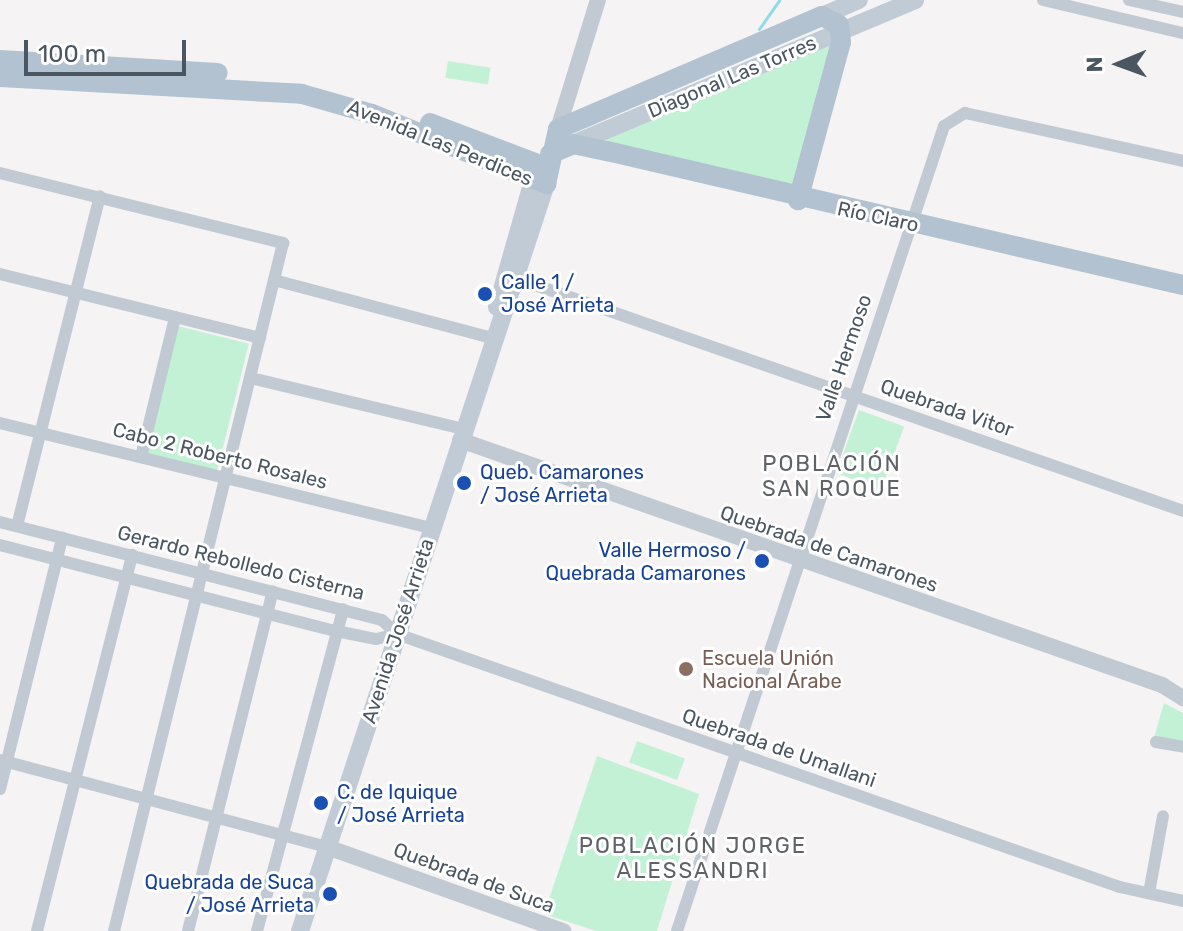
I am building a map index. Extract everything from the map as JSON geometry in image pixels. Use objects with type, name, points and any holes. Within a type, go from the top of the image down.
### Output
[{"type":"main road","name":"Diagonal Las Torres","points":[[558,129],[859,0]]},
{"type":"main road","name":"Diagonal Las Torres","points":[[544,172],[573,144],[915,0]]},
{"type":"main road","points":[[798,200],[842,32],[834,20],[822,16]]},
{"type":"main road","name":"Avenida Las Perdices","points":[[0,60],[304,81],[344,90],[544,172]]},
{"type":"main road","name":"Avenida Las Perdices","points":[[0,77],[302,94],[372,114],[544,172]]},
{"type":"main road","name":"Avenida José Arrieta","points":[[494,334],[499,296],[558,129]]},
{"type":"main road","name":"Río Claro","points":[[573,144],[798,200],[1183,285]]},
{"type":"main road","name":"Avenida José Arrieta","points":[[300,931],[494,334],[518,279],[544,172]]},
{"type":"street","name":"Avenida José Arrieta","points":[[558,129],[598,0]]},
{"type":"street","points":[[1043,0],[1183,33]]},
{"type":"street","points":[[1129,0],[1183,12]]},
{"type":"street","name":"Valle Hermoso","points":[[677,931],[797,559],[912,225],[939,137],[958,115],[1183,161]]},
{"type":"street","points":[[0,173],[283,243],[114,931]]},
{"type":"street","points":[[17,526],[100,196]]},
{"type":"street","points":[[0,274],[260,338]]},
{"type":"street","name":"Quebrada Vitor","points":[[518,279],[1183,511]]},
{"type":"street","points":[[274,280],[494,334]]},
{"type":"street","points":[[141,457],[175,317]]},
{"type":"street","points":[[251,378],[462,435]]},
{"type":"street","name":"Cabo 2 Roberto Rosales","points":[[0,423],[431,528]]},
{"type":"street","name":"Quebrada de Camarones","points":[[462,435],[797,559],[1162,685],[1183,698]]},
{"type":"street","name":"Gerardo Rebolledo Cisterna","points":[[0,522],[382,620],[397,634]]},
{"type":"street","points":[[0,789],[3,761],[62,538]]},
{"type":"street","name":"Gerardo Rebolledo Cisterna","points":[[0,545],[336,631],[376,639],[397,634]]},
{"type":"street","points":[[37,931],[132,555]]},
{"type":"street","points":[[188,931],[273,591]]},
{"type":"street","points":[[257,931],[343,609]]},
{"type":"street","name":"Quebrada de Umallani","points":[[397,634],[734,754],[1149,893],[1183,901]]},
{"type":"street","points":[[1156,742],[1183,747]]},
{"type":"street","points":[[3,761],[282,831],[327,847]]},
{"type":"street","points":[[1149,893],[1163,816]]},
{"type":"street","name":"Quebrada de Suca","points":[[327,847],[563,931]]},
{"type":"green space","points":[[840,37],[796,192],[590,143]]},
{"type":"green space","points":[[448,61],[490,68],[488,85],[445,78]]},
{"type":"green space","points":[[178,326],[249,344],[217,471],[146,453]]},
{"type":"green space","points":[[859,410],[904,426],[881,489],[836,473]]},
{"type":"green space","points":[[1164,703],[1183,713],[1183,743],[1154,738]]},
{"type":"green space","points":[[637,741],[685,758],[677,780],[629,763]]},
{"type":"green space","points":[[597,756],[699,794],[657,931],[596,931],[544,914]]},
{"type":"waterway","points":[[759,29],[779,0]]},
{"type":"place","name":"Calle 1 / José Arrieta","points":[[485,294]]},
{"type":"place","name":"Queb. Camarones / José Arrieta","points":[[464,483]]},
{"type":"place","name":"Valle Hermoso / Quebrada Camarones","points":[[762,561]]},
{"type":"place","name":"Escuela Unión Nacional Árabe","points":[[686,669]]},
{"type":"place","name":"C. de Iquique / José Arrieta","points":[[321,803]]},
{"type":"place","name":"Quebrada de Suca / José Arrieta","points":[[330,894]]},
{"type":"district","name":"POBLACIÓN SAN ROQUE","points":[[832,476]]},
{"type":"district","name":"POBLACIÓN JORGE ALESSANDRI","points":[[693,858]]}]
